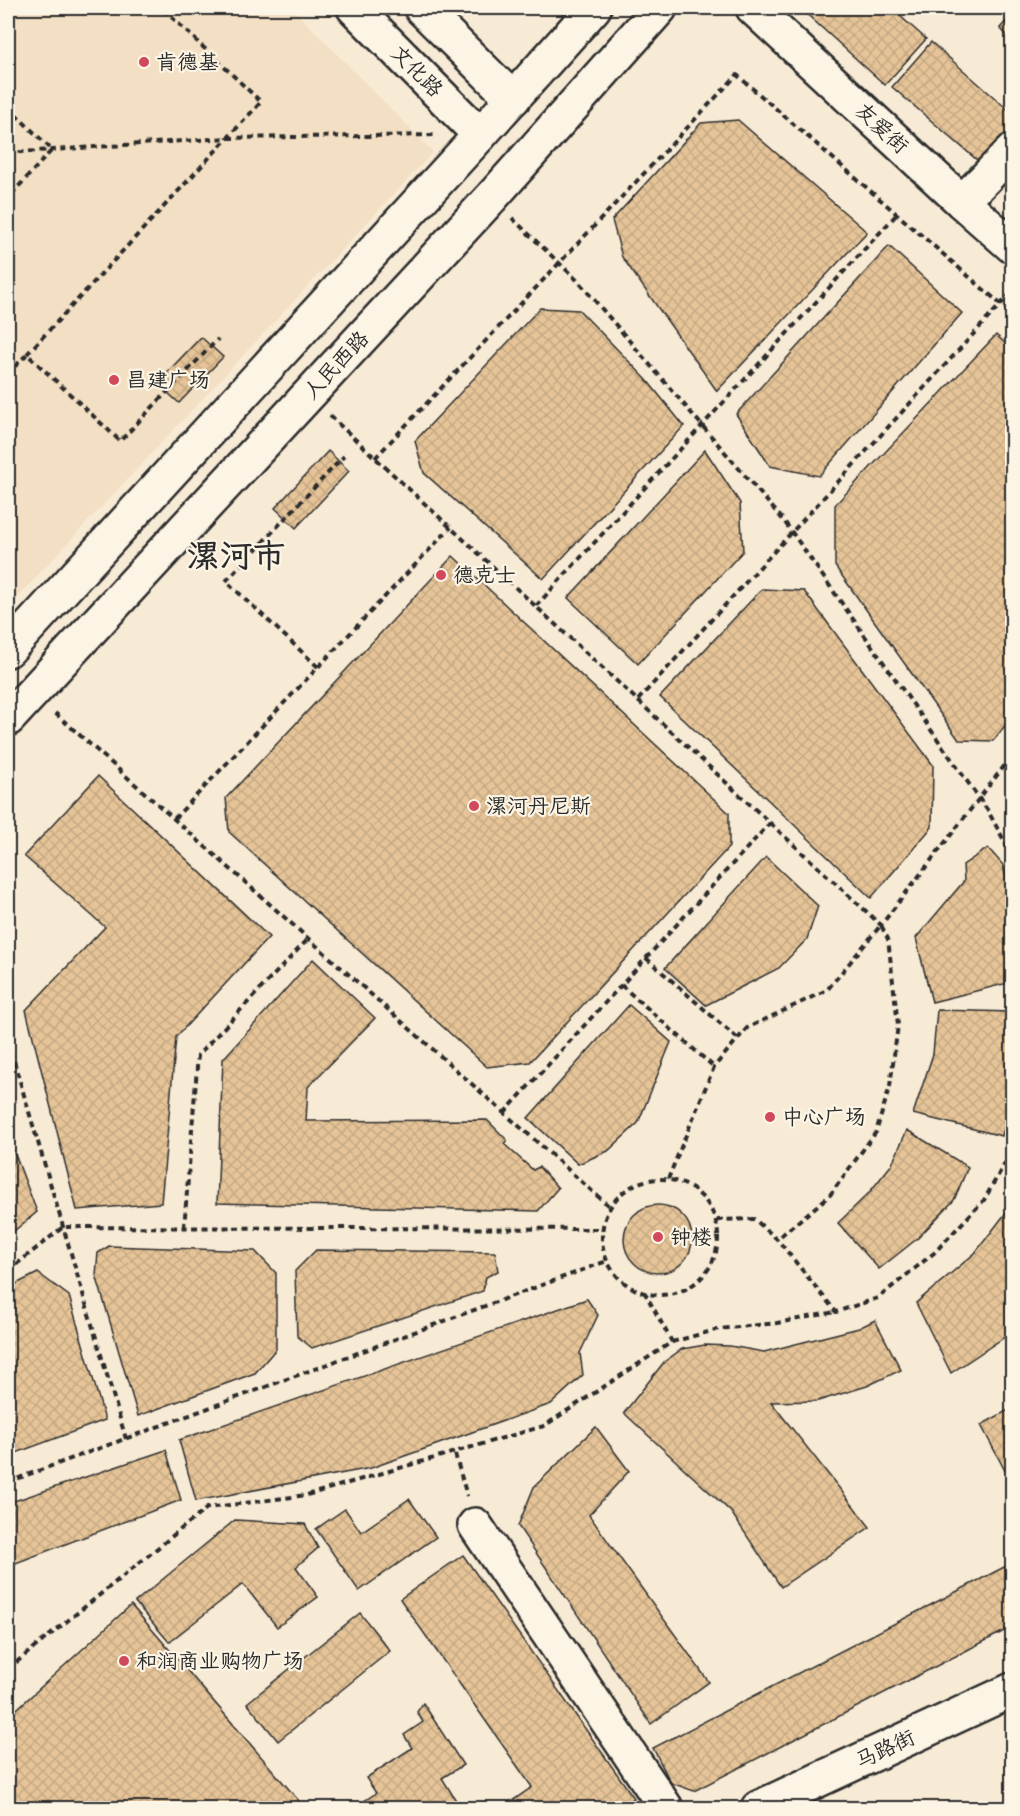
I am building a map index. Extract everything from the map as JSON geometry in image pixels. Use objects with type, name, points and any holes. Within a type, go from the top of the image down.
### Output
[{"type":"main road","name":"文化路","points":[[354,8],[480,135]]},
{"type":"main road","points":[[422,8],[513,99]]},
{"type":"main road","points":[[8,650],[594,8]]},
{"type":"main road","name":"人民西路","points":[[8,719],[491,198],[660,8]]},
{"type":"main road","name":"友爱街","points":[[753,8],[1012,246]]},
{"type":"main road","points":[[445,99],[480,65]]},
{"type":"main road","points":[[962,202],[1012,151]]},
{"type":"main road","points":[[475,1525],[666,1809]]},
{"type":"main road","name":"马路街","points":[[758,1809],[1012,1690]]},
{"type":"path","points":[[8,374],[261,102],[162,8]]},
{"type":"path","points":[[375,458],[737,75],[1012,314]]},
{"type":"path","points":[[8,107],[52,150]]},
{"type":"path","points":[[8,153],[227,138],[480,135]]},
{"type":"path","points":[[8,198],[52,150]]},
{"type":"path","points":[[491,198],[578,280],[792,533],[988,811],[1012,855]]},
{"type":"path","points":[[536,606],[897,214]]},
{"type":"path","points":[[638,700],[1012,292]]},
{"type":"path","points":[[27,354],[120,441],[218,339]]},
{"type":"path","points":[[308,395],[881,925],[888,939],[898,1025],[890,1086],[876,1132],[830,1195],[777,1239]]},
{"type":"path","points":[[318,667],[226,581],[344,456]]},
{"type":"path","points":[[174,819],[451,527]]},
{"type":"path","points":[[32,692],[610,1207]]},
{"type":"path","points":[[668,1179],[714,1067],[747,1028],[827,990],[881,925],[1012,756]]},
{"type":"path","points":[[504,1113],[770,822]]},
{"type":"path","points":[[184,1228],[198,1055],[308,939]]},
{"type":"path","points":[[646,958],[738,1039]]},
{"type":"path","points":[[621,985],[714,1067]]},
{"type":"path","points":[[8,1041],[126,1438]]},
{"type":"path","points":[[8,1669],[207,1508],[307,1496],[455,1454],[544,1426],[672,1342],[718,1329],[777,1323],[836,1312],[878,1298],[934,1253],[984,1200],[1012,1151]]},
{"type":"path","points":[[651,1179],[668,1179],[685,1183],[699,1192],[710,1205],[717,1220],[719,1238],[716,1256],[708,1271],[695,1284],[680,1292],[662,1296],[629,1287],[616,1275],[607,1261],[602,1246],[602,1229],[610,1207],[620,1194],[635,1184],[651,1179]]},
{"type":"path","points":[[717,1220],[754,1219],[777,1239],[836,1312]]},
{"type":"path","points":[[8,1271],[63,1227],[602,1229]]},
{"type":"path","points":[[8,1482],[607,1261]]},
{"type":"path","points":[[645,1293],[672,1342]]},
{"type":"path","points":[[455,1454],[475,1525]]},
{"type":"shaded area","name":"昌建广场","points":[[8,8],[292,8],[433,152],[8,607]]},
{"type":"building","points":[[800,8],[891,8],[926,39],[885,85]]},
{"type":"building","points":[[1012,15],[1012,41],[1000,28]]},
{"type":"building","points":[[931,42],[1012,113],[1012,190],[892,87]]},
{"type":"building","points":[[738,120],[867,232],[717,391],[622,257],[612,220],[701,123]]},
{"type":"building","points":[[889,246],[962,313],[819,476],[770,466],[736,414]]},
{"type":"building","points":[[540,308],[579,310],[646,379],[684,426],[543,579],[424,473],[415,441]]},
{"type":"building","points":[[996,335],[1012,349],[1012,717],[993,741],[959,740],[835,566],[835,505]]},
{"type":"building","points":[[201,337],[223,357],[179,403],[157,383]]},
{"type":"building","points":[[705,450],[740,503],[743,551],[638,664],[568,598]]},
{"type":"building","points":[[328,451],[349,471],[296,528],[275,508]]},
{"type":"building","name":"漯河丹尼斯","points":[[453,556],[729,813],[729,847],[530,1062],[487,1067],[229,832],[226,798]]},
{"type":"building","points":[[762,589],[804,591],[933,765],[932,827],[871,898],[660,697]]},
{"type":"building","points":[[98,776],[269,937],[176,1037],[161,1203],[77,1210],[26,1010],[105,927],[24,856]]},
{"type":"building","points":[[988,848],[1003,865],[1012,901],[1012,982],[932,1002],[916,938],[964,881],[963,865]]},
{"type":"building","points":[[766,857],[818,906],[807,939],[779,968],[706,1005],[665,968]]},
{"type":"building","points":[[313,959],[375,1018],[308,1087],[306,1121],[487,1120],[507,1140],[504,1144],[533,1170],[539,1167],[558,1188],[538,1211],[217,1203],[223,1059]]},
{"type":"building","points":[[629,1005],[671,1042],[638,1123],[608,1151],[578,1164],[528,1118]]},
{"type":"building","points":[[937,1010],[1012,1012],[1012,1098],[1002,1136],[913,1114],[933,1054]]},
{"type":"building","points":[[907,1130],[968,1167],[954,1200],[918,1238],[879,1269],[838,1223],[869,1193],[892,1164]]},
{"type":"building","points":[[8,1136],[37,1212],[8,1236]]},
{"type":"building","name":"钟楼","points":[[658,1205],[671,1208],[682,1215],[689,1226],[692,1239],[689,1252],[682,1263],[671,1270],[658,1273],[645,1270],[634,1263],[627,1252],[624,1239],[627,1226],[634,1215],[645,1208]]},
{"type":"building","points":[[1012,1205],[1012,1332],[951,1373],[916,1303],[975,1253]]},
{"type":"building","points":[[109,1246],[255,1251],[276,1273],[276,1349],[255,1373],[138,1416],[96,1275],[98,1253]]},
{"type":"building","points":[[316,1250],[495,1252],[498,1271],[486,1277],[483,1291],[312,1348],[297,1336],[295,1271]]},
{"type":"building","points":[[38,1273],[69,1296],[105,1420],[8,1456],[8,1288]]},
{"type":"building","points":[[587,1299],[598,1315],[580,1353],[583,1375],[551,1404],[371,1468],[196,1501],[179,1440]]},
{"type":"building","points":[[875,1320],[901,1370],[867,1386],[818,1401],[771,1402],[870,1527],[781,1587],[731,1512],[624,1413],[664,1362],[682,1349],[705,1345],[730,1346],[764,1352],[859,1328]]},
{"type":"building","points":[[1012,1408],[1012,1484],[981,1425]]},
{"type":"building","points":[[596,1427],[629,1471],[589,1515],[709,1682],[651,1724],[518,1526],[534,1487]]},
{"type":"building","points":[[166,1450],[181,1500],[8,1566],[8,1503]]},
{"type":"building","points":[[409,1499],[436,1537],[359,1591],[316,1529],[345,1509],[361,1532]]},
{"type":"building","points":[[235,1520],[305,1524],[318,1548],[296,1567],[318,1597],[277,1627],[243,1584],[169,1642],[135,1602]]},
{"type":"building","points":[[463,1555],[634,1798],[619,1808],[502,1808],[532,1787],[400,1599]]},
{"type":"building","points":[[1012,1563],[1012,1627],[694,1791],[671,1783],[653,1748]]},
{"type":"building","name":"和润商业购物广场","points":[[131,1605],[305,1808],[8,1808],[8,1717]]},
{"type":"building","points":[[360,1613],[390,1651],[278,1741],[247,1703]]},
{"type":"building","points":[[423,1703],[463,1765],[442,1778],[457,1802],[447,1808],[354,1808],[376,1793],[366,1778],[412,1748],[404,1735],[423,1722],[417,1712]]},
{"type":"place","name":"肯德基","points":[[144,62]]},
{"type":"place","name":"昌建广场","points":[[114,380]]},
{"type":"place","name":"德克士","points":[[441,575]]},
{"type":"place","name":"漯河丹尼斯","points":[[474,806]]},
{"type":"place","name":"中心广场","points":[[770,1117]]},
{"type":"place","name":"钟楼","points":[[658,1237]]},
{"type":"place","name":"和润商业购物广场","points":[[124,1661]]},
{"type":"district","name":"漯河市","points":[[236,555]]}]
